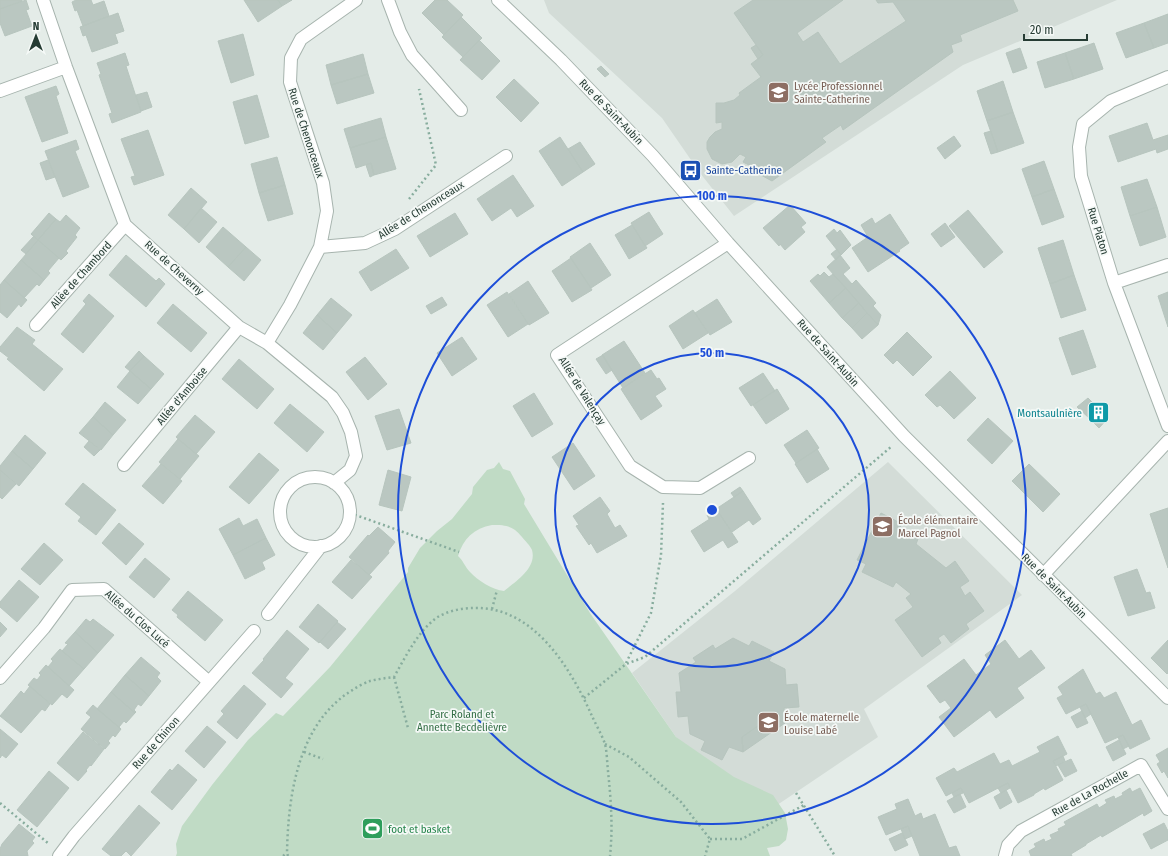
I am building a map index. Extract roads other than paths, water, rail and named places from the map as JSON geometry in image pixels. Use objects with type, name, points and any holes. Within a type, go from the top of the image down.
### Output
[{"type":"street","name":"Rue de Cheverny","points":[[43,0],[66,67],[125,225],[239,327],[267,343],[332,397],[343,414],[351,432],[356,456],[350,470],[334,483]]},
{"type":"street","name":"Rue de Chenonceaux","points":[[320,247],[327,211],[322,183],[290,82],[291,58],[301,39],[356,0]]},
{"type":"street","points":[[388,0],[400,32],[412,55],[461,110]]},
{"type":"street","name":"Rue de Saint-Aubin","points":[[498,0],[561,60],[653,156],[728,243],[904,436],[1168,698]]},
{"type":"street","points":[[0,91],[66,67]]},
{"type":"street","name":"Rue Platon","points":[[1168,76],[1111,101],[1083,124],[1079,147],[1081,176],[1114,283],[1168,426]]},
{"type":"street","name":"Allée de Chenonceaux","points":[[320,247],[365,243],[395,229],[506,156]]},
{"type":"street","name":"Allée de Chambord","points":[[36,325],[125,225]]},
{"type":"street","name":"Allée de Valençay","points":[[728,243],[557,355],[630,466],[663,487],[700,488],[749,458]]},
{"type":"street","points":[[267,343],[290,305],[320,247]]},
{"type":"street","points":[[1114,283],[1168,265]]},
{"type":"street","name":"Allée d'Amboise","points":[[124,465],[239,327]]},
{"type":"street","points":[[1043,575],[1168,441]]},
{"type":"street","points":[[311,477],[323,478],[334,483],[343,491],[348,501],[350,513],[348,524],[342,534],[332,542],[321,546],[309,546],[297,542],[288,534],[282,523],[280,511],[282,499],[289,488],[299,481],[311,477]]},
{"type":"street","points":[[268,614],[321,546]]},
{"type":"street","name":"Allée du Clos Lucé","points":[[0,678],[44,628],[72,590],[104,589],[209,682]]},
{"type":"street","name":"Rue de Chinon","points":[[60,855],[254,631]]},
{"type":"street","name":"Rue de La Rochelle","points":[[1005,856],[1008,844],[1021,831],[1141,765],[1168,809]]},
{"type":"place","name":"Lycée Professionnel Sainte-Catherine","points":[[778,92]]},
{"type":"place","name":"Sainte-Catherine","points":[[691,170]]},
{"type":"place","name":"Montsaulnière","points":[[1098,413]]},
{"type":"place","name":"École élémentaire Marcel Pagnol","points":[[882,526]]},
{"type":"place","name":"École maternelle Louise Labé","points":[[769,723]]},
{"type":"place","name":"foot et basket","points":[[372,829]]},
{"type":"park label","name":"Parc Roland et Annette Becdelièvre","points":[[462,720]]}]
